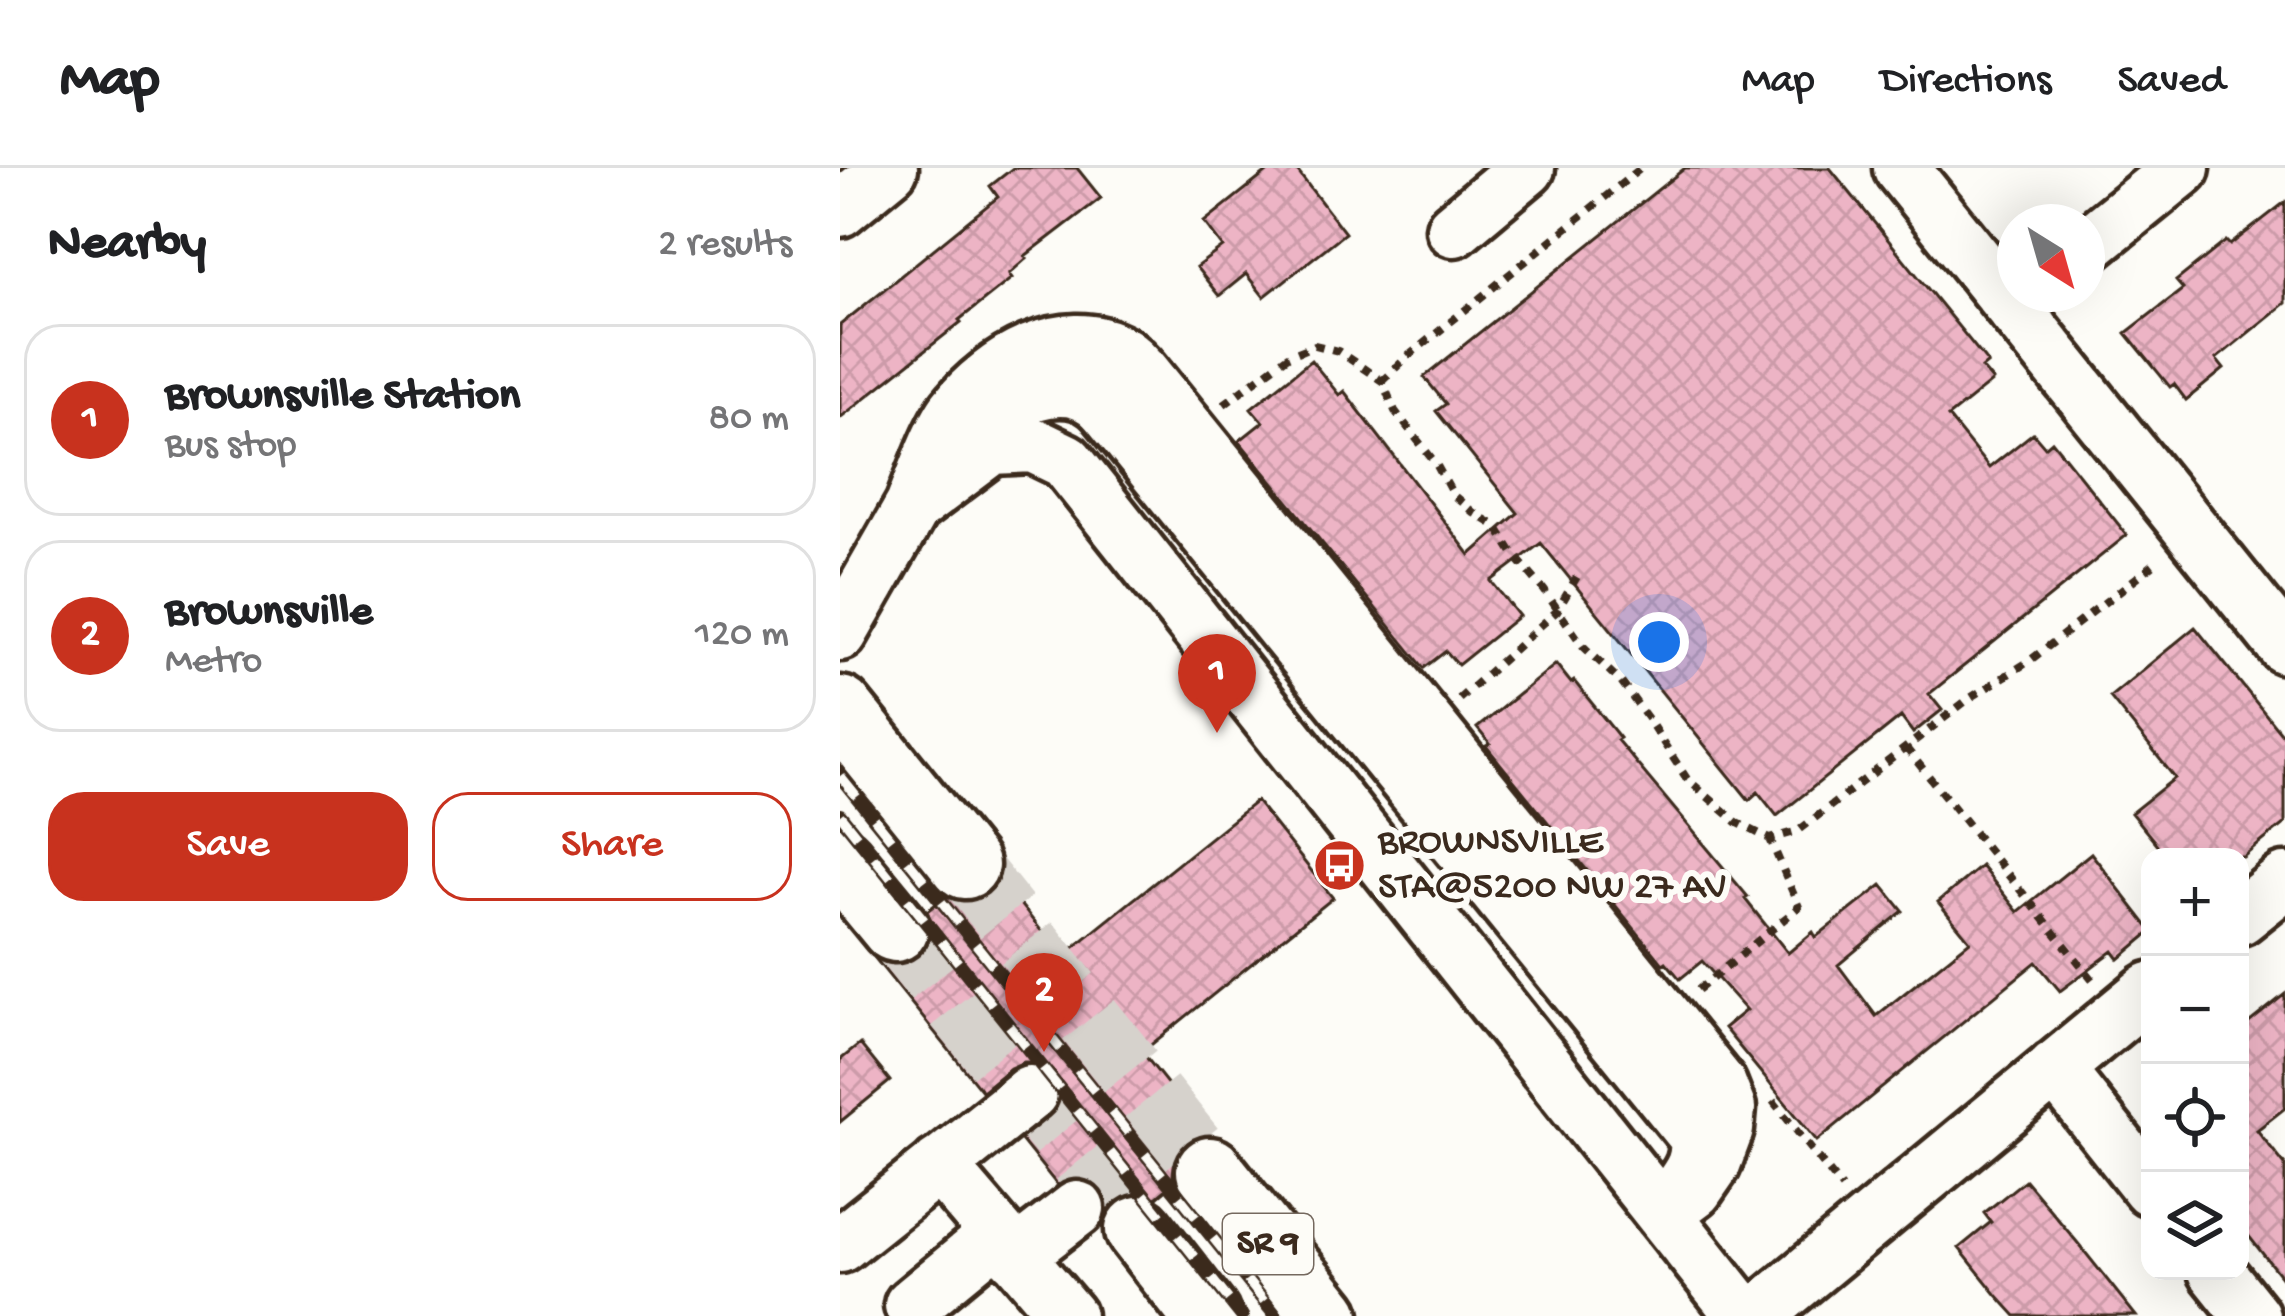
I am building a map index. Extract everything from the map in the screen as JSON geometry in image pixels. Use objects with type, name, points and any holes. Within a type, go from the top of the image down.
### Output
[{"type":"main road","points":[[840,710],[965,865]]},
{"type":"main road","points":[[840,860],[895,928]]},
{"type":"main road","name":"SR 9","points":[[1210,1171],[1326,1316]]},
{"type":"main road","name":"SR 9","points":[[1139,1230],[1206,1316]]},
{"type":"street","points":[[840,209],[890,168]]},
{"type":"street","points":[[1454,230],[1527,168]]},
{"type":"street","points":[[1901,168],[1997,276]]},
{"type":"street","points":[[2105,230],[2182,168]]},
{"type":"street","points":[[2027,312],[2285,646]]},
{"type":"street","points":[[840,633],[912,507],[954,412],[990,377],[1028,353],[1068,340],[1122,353],[1142,371],[1719,1085],[1728,1108],[1726,1130],[1713,1164],[1695,1190],[1663,1214]]},
{"type":"street","points":[[912,507],[979,425],[1003,406],[1046,391],[1070,389],[1094,398],[1696,1136],[1699,1150],[1694,1167],[1663,1214]]},
{"type":"street","points":[[912,507],[992,447],[1034,445],[1066,461],[1744,1316]]},
{"type":"street","points":[[2249,910],[2285,881]]},
{"type":"street","points":[[1756,1316],[2135,1002]]},
{"type":"street","points":[[2055,1068],[2141,1177]]},
{"type":"street","points":[[840,1245],[1030,1093]]},
{"type":"street","points":[[939,1166],[1068,1316]]},
{"type":"street","points":[[913,1305],[1006,1246],[1077,1209]]},
{"type":"street","points":[[2223,1280],[2252,1316]]},
{"type":"path","points":[[1382,381],[1641,168]]},
{"type":"path","points":[[1189,430],[1288,356],[1315,345],[1338,351],[1382,381],[1395,411],[1454,495],[1496,526],[1583,646],[1621,682],[1687,778],[1738,823],[1770,839],[1799,907],[1664,1017]]},
{"type":"path","points":[[1770,839],[1798,831],[1970,698],[2028,662],[2193,532]]},
{"type":"path","points":[[1906,748],[2135,1002]]},
{"type":"path","points":[[1764,1091],[1870,1222]]},
{"type":"building","points":[[1013,168],[1077,168],[1101,198],[1025,256],[1009,274],[1012,278],[840,418],[840,325],[998,197],[990,186]]},
{"type":"building","points":[[1272,168],[1295,168],[1345,233],[1264,297],[1246,274],[1219,296],[1196,267],[1223,247],[1204,222]]},
{"type":"building","points":[[1685,168],[1830,168],[1988,363],[1982,368],[1993,381],[1948,417],[1989,468],[2033,433],[2045,447],[2052,441],[2127,535],[1929,694],[1942,710],[1913,733],[1901,717],[1777,816],[1758,792],[1749,800],[1541,543],[1491,581],[1519,616],[1458,665],[1446,651],[1424,668],[1239,441],[1263,422],[1251,408],[1311,360],[1339,395],[1344,391],[1470,555],[1518,513],[1436,411],[1446,404],[1424,377]]},
{"type":"building","points":[[2285,202],[2285,303],[2216,359],[2224,369],[2186,400],[2126,333],[2183,289],[2176,281]]},
{"type":"building","points":[[2195,627],[2285,738],[2285,823],[2249,852],[2249,848],[2160,848],[2131,813],[2175,778],[2110,697]]},
{"type":"building","points":[[1556,664],[1748,897],[1745,899],[1788,953],[1882,885],[1903,911],[1838,965],[1876,1016],[1970,941],[1938,902],[1981,866],[2018,912],[2091,853],[2141,917],[2141,941],[2119,959],[2113,951],[2060,991],[2036,962],[1817,1141],[1724,1028],[1746,1010],[1702,961],[1680,979],[1663,964],[1486,746],[1490,744],[1477,728]]},
{"type":"building","points":[[1256,801],[1333,898],[1142,1052],[1207,1134],[1186,1143],[1175,1158],[1175,1182],[1156,1198],[1133,1193],[1117,1200],[1108,1211],[1101,1189],[1074,1178],[1057,1185],[1021,1140],[1059,1106],[1061,1089],[1054,1072],[1040,1063],[1024,1062],[982,1091],[874,957],[900,965],[918,958],[930,940],[932,923],[927,911],[946,896],[970,902],[988,895],[1000,879],[1062,957]]},
{"type":"building","points":[[2285,994],[2285,1108],[2257,1130],[2285,1165],[2285,1282],[2249,1236],[2249,1023]]},
{"type":"building","points":[[860,1044],[890,1081],[840,1122],[840,1060]]},
{"type":"building","points":[[2025,1180],[2136,1316],[2016,1316],[1996,1294],[1959,1248],[1991,1222],[1984,1213]]},
{"type":"tunnel","points":[[965,865],[1210,1171]]},
{"type":"tunnel","points":[[895,928],[1139,1230]]},
{"type":"railway","points":[[840,776],[1276,1316]]},
{"type":"railway","points":[[840,815],[1242,1316]]},
{"type":"place","name":"Brownsville Station","points":[[1217,733]]},
{"type":"place","name":"BROWNSVILLE STA@5200 NW 27 AV","points":[[1339,866]]},
{"type":"place","name":"Brownsville","points":[[1044,1052]]}]
